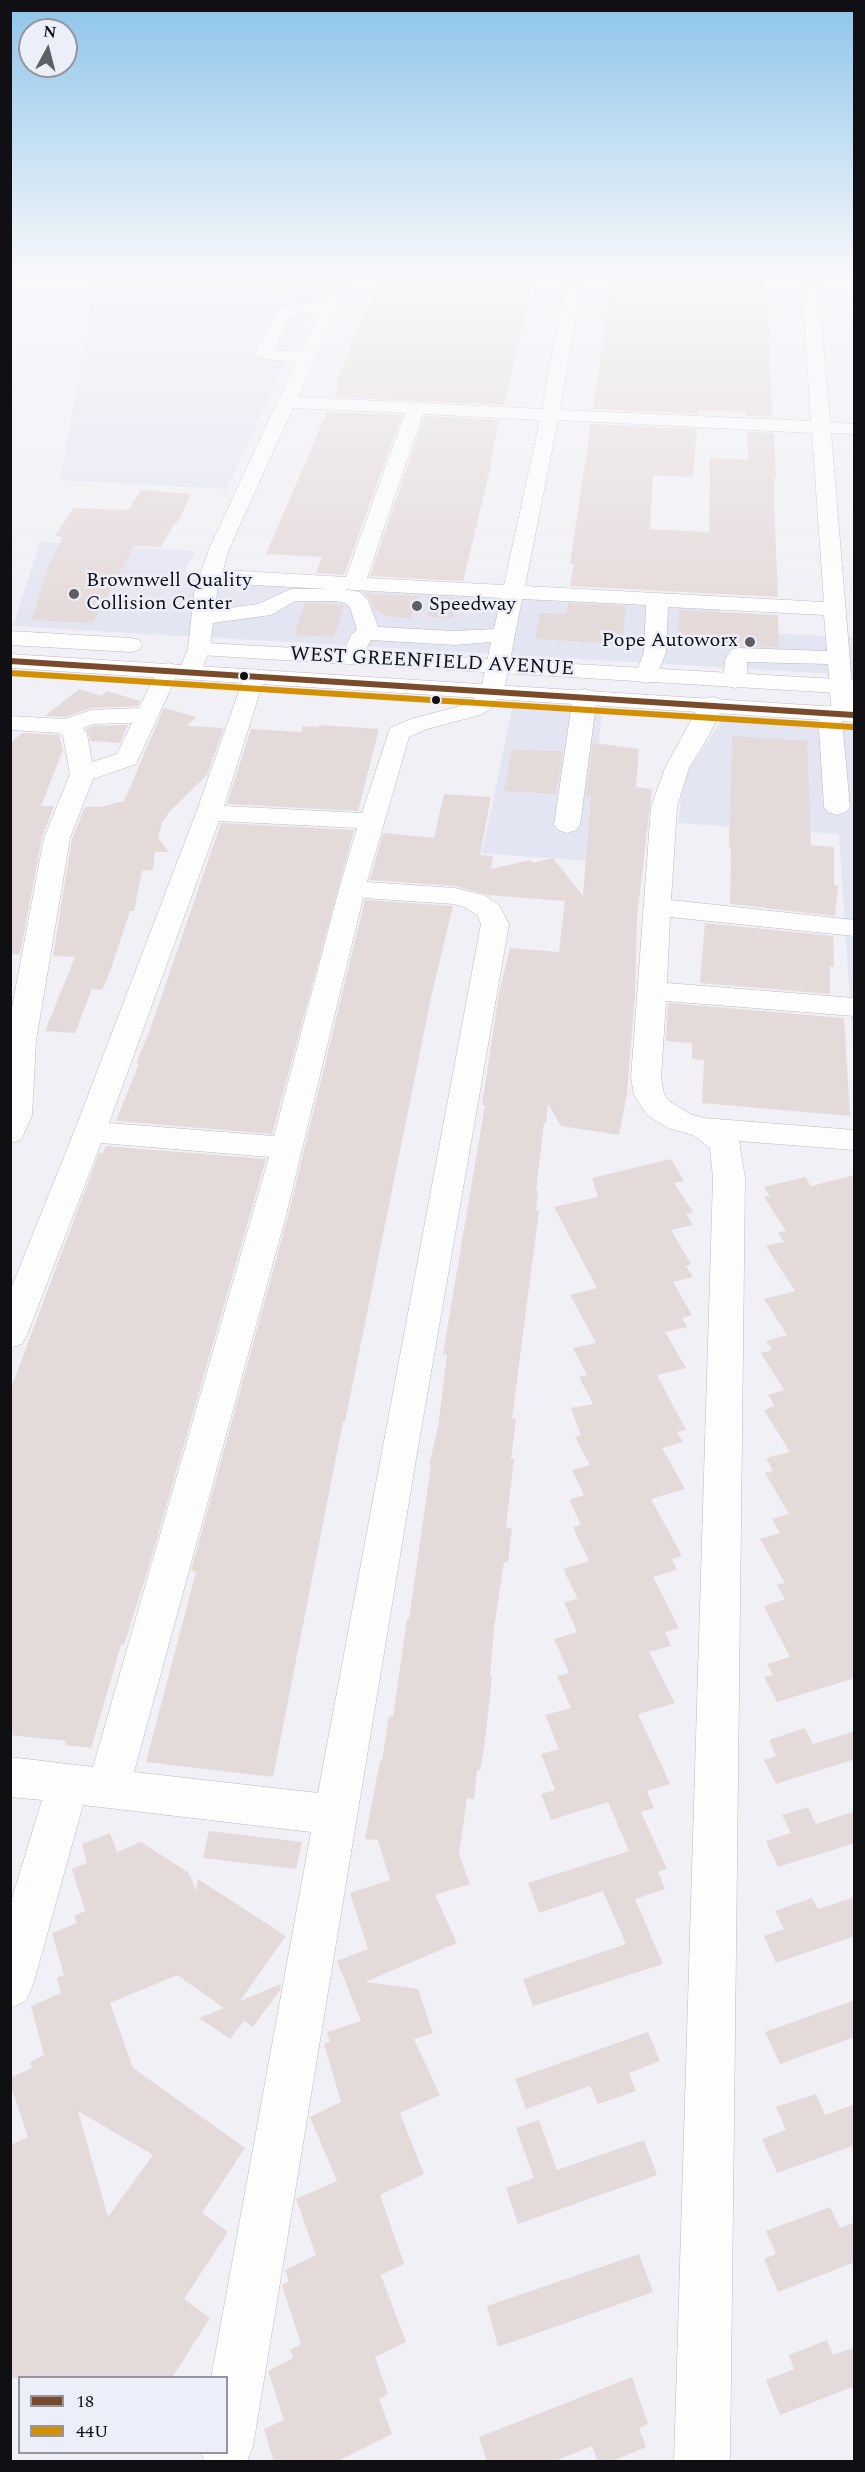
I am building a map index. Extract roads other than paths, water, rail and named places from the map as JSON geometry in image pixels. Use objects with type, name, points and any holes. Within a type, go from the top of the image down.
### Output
[{"type":"street","points":[[82,774],[128,759],[146,715],[203,618],[205,593],[219,549],[293,389]]},
{"type":"street","points":[[10,1985],[88,1786],[270,1215],[370,821],[398,733],[419,724],[472,710],[481,705],[495,679],[555,389]]},
{"type":"street","points":[[818,389],[841,600],[838,658],[847,687],[842,714],[837,807]]},
{"type":"street","points":[[287,402],[855,429]]},
{"type":"street","points":[[354,584],[416,408]]},
{"type":"street","points":[[210,576],[657,600],[841,600]]},
{"type":"street","points":[[203,618],[263,610],[291,595],[336,595],[351,597],[360,605],[369,633]]},
{"type":"street","points":[[646,676],[655,652],[657,600]]},
{"type":"street","points":[[351,658],[362,635],[369,633],[456,638],[505,635]]},
{"type":"street","name":"WEST GREENFIELD AVENUE","points":[[10,638],[178,657],[254,676],[495,679],[646,676],[842,714]]},
{"type":"street","points":[[838,658],[739,655],[723,692],[677,768],[663,807],[646,1078],[649,1095],[658,1108],[679,1121],[704,1128],[855,1140]]},
{"type":"street","name":"WEST GREENFIELD AVENUE","points":[[10,661],[178,657],[351,658],[495,679],[585,696],[847,687]]},
{"type":"street","points":[[10,1335],[90,1132],[209,813],[254,676]]},
{"type":"street","points":[[567,825],[585,696]]},
{"type":"street","points":[[10,723],[68,726],[91,717],[146,715]]},
{"type":"street","points":[[10,1133],[17,1115],[21,1041],[57,838],[82,774],[75,734],[68,726]]},
{"type":"street","points":[[209,813],[370,821]]},
{"type":"street","points":[[228,2435],[495,924],[489,911],[474,901],[455,896],[352,890]]},
{"type":"street","points":[[656,907],[855,928]]},
{"type":"street","points":[[652,991],[855,1007]]},
{"type":"street","points":[[702,2462],[729,1178],[725,1144],[704,1128]]},
{"type":"street","points":[[90,1132],[286,1148]]},
{"type":"street","points":[[10,1777],[336,1815]]},
{"type":"place","name":"Brownwell Quality Collision Center","points":[[74,594]]},
{"type":"place","name":"Speedway","points":[[417,606]]},
{"type":"place","name":"Pope Autoworx","points":[[750,642]]}]
